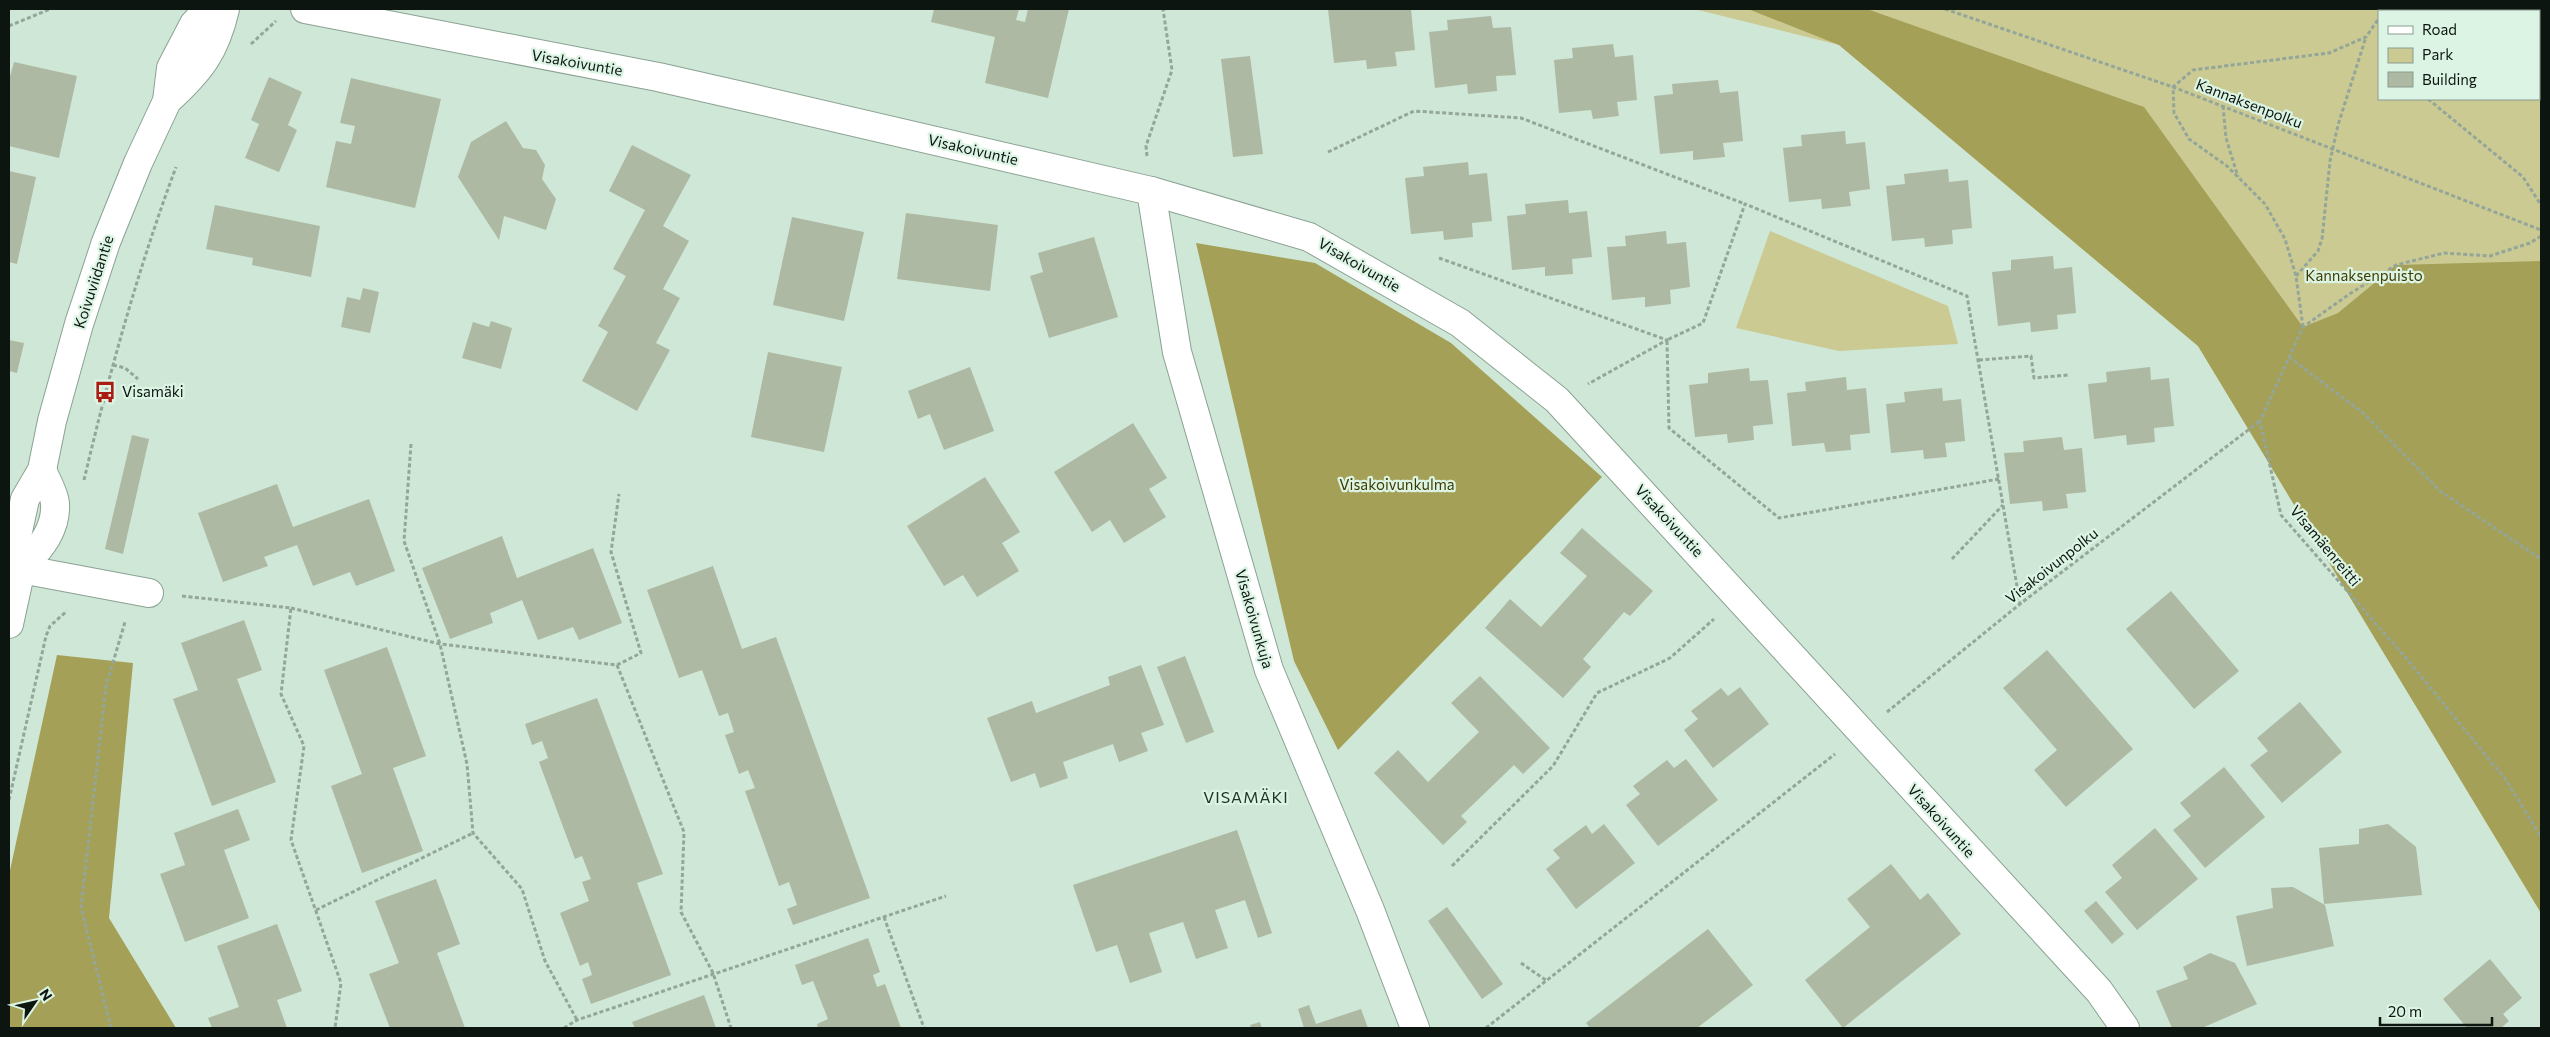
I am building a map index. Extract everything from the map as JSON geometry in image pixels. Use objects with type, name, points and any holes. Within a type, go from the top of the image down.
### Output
[{"type":"street","name":"Koivuviidantie","points":[[9,624],[21,569],[17,536],[19,522],[25,499],[42,470],[52,421],[79,324],[106,242],[138,163],[167,101],[171,68],[194,24],[208,9]]},
{"type":"street","name":"Koivuviidantie","points":[[167,101],[192,79],[208,55],[218,37],[225,9]]},
{"type":"street","name":"Visakoivuntie","points":[[295,16],[658,77],[1151,191],[1309,237],[1460,323],[1557,400],[2099,991],[2125,1028]]},
{"type":"street","name":"Visakoivunkuja","points":[[1151,191],[1177,352],[1269,670],[1370,910],[1415,1028]]},
{"type":"street","points":[[21,569],[76,578],[141,592]]},
{"type":"path","points":[[9,26],[50,9]]},
{"type":"path","points":[[1151,191],[1146,146],[1172,70],[1163,9]]},
{"type":"path","name":"Kannaksenpolku","points":[[1945,9],[2173,87],[2541,230]]},
{"type":"path","points":[[249,46],[275,22],[279,15]]},
{"type":"path","points":[[275,22],[295,16]]},
{"type":"path","points":[[2296,276],[2318,250],[2322,239],[2333,149],[2338,125],[2366,37],[2378,19]]},
{"type":"path","points":[[2303,327],[2296,276],[2285,239],[2265,204],[2227,166],[2189,139],[2174,113],[2173,87],[2193,70],[2329,53],[2366,37]]},
{"type":"path","points":[[2429,100],[2524,177],[2541,204]]},
{"type":"path","points":[[2223,106],[2226,138],[2238,178]]},
{"type":"path","points":[[1328,152],[1414,111],[1522,118],[1745,204],[1967,296],[2020,604]]},
{"type":"path","points":[[82,489],[113,365],[149,238],[179,158]]},
{"type":"path","points":[[1557,400],[1667,340],[1703,323],[1745,204]]},
{"type":"path","points":[[2260,421],[2303,327],[2351,293],[2396,265],[2444,252],[2490,256],[2530,242],[2541,236]]},
{"type":"path","points":[[1440,258],[1667,340]]},
{"type":"path","points":[[1667,340],[1669,428],[1779,518],[1999,479]]},
{"type":"path","points":[[1979,360],[2031,356],[2034,378],[2068,375]]},
{"type":"path","points":[[2289,357],[2363,413],[2440,491],[2541,559]]},
{"type":"path","points":[[113,365],[125,368],[138,379]]},
{"type":"path","name":"Visakoivunpolku","points":[[1486,1028],[1861,733],[2020,604],[2260,421]]},
{"type":"path","name":"Visamäenreitti","points":[[2260,421],[2281,515],[2411,664],[2506,780],[2541,838]]},
{"type":"path","points":[[411,444],[404,541],[440,644],[467,764],[473,833],[522,889],[545,961],[578,1020]]},
{"type":"path","points":[[111,1028],[81,907],[106,686],[141,592],[291,608],[440,644],[617,665],[641,653],[611,552],[620,494]]},
{"type":"path","points":[[1952,560],[2004,504]]},
{"type":"path","points":[[9,800],[46,636],[50,626],[66,612],[76,578]]},
{"type":"path","points":[[1452,866],[1553,766],[1597,693],[1670,658],[1739,598]]},
{"type":"path","points":[[291,608],[281,694],[304,746],[292,840],[341,983],[335,1028]]},
{"type":"path","points":[[617,665],[684,832],[681,912],[713,973],[731,1028]]},
{"type":"path","points":[[316,910],[473,833]]},
{"type":"path","points":[[564,1028],[578,1020],[713,973],[946,896]]},
{"type":"path","points":[[884,916],[924,1028]]},
{"type":"path","points":[[1521,964],[1547,981]]},
{"type":"green space","name":"Kannaksenpuisto","points":[[1694,9],[2488,10],[2378,10],[2378,100],[2540,100],[2541,14],[2541,913],[2198,346],[1839,45]]},
{"type":"green space","name":"Kannaksenpuisto","points":[[1748,9],[1867,9],[2144,107],[2303,327],[2338,313],[2396,265],[2541,261],[2541,913],[2198,346],[1839,45]]},
{"type":"green space","points":[[1770,231],[1948,306],[1958,344],[1839,351],[1736,328]]},
{"type":"green space","name":"Visakoivunkulma","points":[[1196,243],[1315,263],[1451,343],[1602,477],[1338,750],[1294,661]]},
{"type":"green space","points":[[57,655],[133,663],[109,918],[176,1028],[9,1028],[9,875]]},
{"type":"building","points":[[934,9],[1019,9],[1016,20],[1025,22],[1028,9],[1069,9],[1048,98],[985,83],[995,37],[931,22]]},
{"type":"building","points":[[1328,9],[1411,9],[1415,50],[1395,52],[1397,66],[1367,69],[1366,60],[1334,63]]},
{"type":"building","points":[[1491,16],[1493,28],[1511,27],[1516,75],[1496,76],[1497,91],[1468,94],[1467,84],[1435,88],[1429,32],[1448,30],[1447,20]]},
{"type":"building","points":[[1613,44],[1615,57],[1633,55],[1637,100],[1617,102],[1619,116],[1593,119],[1591,110],[1559,113],[1554,60],[1573,58],[1572,48]]},
{"type":"building","points":[[1250,56],[1263,154],[1233,157],[1221,59]]},
{"type":"building","points":[[14,62],[77,76],[59,158],[9,146],[9,80]]},
{"type":"building","points":[[269,77],[302,92],[288,125],[297,130],[279,172],[245,158],[259,124],[251,120]]},
{"type":"building","points":[[351,78],[441,99],[415,208],[326,187],[336,141],[351,144],[355,126],[340,123]]},
{"type":"building","points":[[1718,80],[1720,93],[1738,91],[1743,141],[1723,143],[1725,157],[1693,160],[1693,151],[1660,154],[1654,96],[1673,94],[1672,84]]},
{"type":"building","points":[[506,121],[523,148],[536,150],[545,165],[542,179],[556,199],[546,230],[504,216],[499,240],[458,177],[471,142]]},
{"type":"building","points":[[1845,131],[1846,144],[1865,142],[1870,189],[1849,192],[1851,206],[1822,209],[1821,199],[1789,202],[1783,148],[1802,146],[1801,135]]},
{"type":"building","points":[[632,145],[691,175],[663,226],[689,241],[663,289],[680,298],[656,343],[670,350],[637,411],[582,381],[608,332],[598,326],[626,276],[613,269],[645,210],[609,191]]},
{"type":"building","points":[[1468,162],[1469,175],[1487,173],[1492,221],[1472,223],[1473,237],[1444,240],[1443,231],[1411,234],[1405,178],[1424,176],[1423,167]]},
{"type":"building","points":[[1948,169],[1949,182],[1968,180],[1972,228],[1952,230],[1953,244],[1925,247],[1924,238],[1892,241],[1886,186],[1905,184],[1904,174]]},
{"type":"building","points":[[9,171],[36,177],[17,264],[9,262]]},
{"type":"building","points":[[1568,200],[1569,213],[1587,211],[1592,257],[1572,259],[1573,274],[1545,276],[1545,267],[1512,270],[1507,216],[1526,214],[1525,204]]},
{"type":"building","points":[[215,205],[320,226],[311,277],[252,265],[253,258],[206,249]]},
{"type":"building","points":[[906,213],[998,225],[990,291],[897,279]]},
{"type":"building","points":[[792,217],[864,232],[844,321],[773,305]]},
{"type":"building","points":[[1666,231],[1667,244],[1686,242],[1690,287],[1670,290],[1671,304],[1645,307],[1645,297],[1612,300],[1607,247],[1626,246],[1625,236]]},
{"type":"building","points":[[1094,237],[1118,317],[1049,338],[1030,276],[1043,272],[1038,253]]},
{"type":"building","points":[[2053,256],[2054,269],[2072,267],[2076,313],[2057,315],[2058,329],[2031,332],[2030,322],[1998,326],[1992,272],[2011,270],[2011,260]]},
{"type":"building","points":[[363,288],[379,292],[370,333],[341,327],[347,297],[360,300]]},
{"type":"building","points":[[491,321],[512,328],[501,369],[462,358],[473,322],[489,327]]},
{"type":"building","points":[[9,340],[24,343],[17,373],[9,371]]},
{"type":"building","points":[[768,352],[842,367],[824,452],[751,437]]},
{"type":"building","points":[[970,367],[994,431],[944,450],[930,414],[918,419],[908,391]]},
{"type":"building","points":[[2150,367],[2151,380],[2169,378],[2174,426],[2154,428],[2155,442],[2127,445],[2126,435],[2094,439],[2088,384],[2107,382],[2106,372]]},
{"type":"building","points":[[1749,368],[1750,381],[1768,380],[1773,424],[1753,426],[1754,440],[1728,443],[1727,434],[1695,437],[1689,385],[1708,383],[1708,373]]},
{"type":"building","points":[[1846,377],[1847,390],[1866,388],[1870,433],[1850,435],[1851,450],[1826,452],[1824,443],[1792,446],[1787,393],[1806,391],[1805,382]]},
{"type":"building","points":[[1942,388],[1943,401],[1961,399],[1965,441],[1945,443],[1947,457],[1924,459],[1923,450],[1891,453],[1886,404],[1905,402],[1904,392]]},
{"type":"building","points":[[1133,423],[1167,478],[1149,489],[1166,517],[1124,543],[1110,520],[1092,532],[1054,472]]},
{"type":"building","points":[[132,435],[149,439],[123,554],[105,549]]},
{"type":"building","points":[[2062,437],[2064,450],[2082,448],[2086,492],[2066,494],[2068,508],[2043,511],[2042,501],[2010,504],[2004,453],[2024,452],[2023,441]]},
{"type":"building","points":[[985,477],[1020,532],[1002,543],[1019,571],[977,597],[963,575],[944,586],[907,526]]},
{"type":"building","points":[[277,484],[293,527],[369,499],[395,571],[356,586],[350,572],[313,586],[297,545],[264,557],[268,566],[223,582],[198,513]]},
{"type":"building","points":[[1582,528],[1653,591],[1630,616],[1624,612],[1583,659],[1591,667],[1563,698],[1485,628],[1510,599],[1541,627],[1587,576],[1560,553]]},
{"type":"building","points":[[502,536],[517,578],[593,548],[622,623],[579,640],[573,627],[538,640],[522,600],[490,613],[493,623],[450,639],[422,568]]},
{"type":"building","points":[[713,566],[742,649],[776,637],[870,898],[793,925],[787,909],[797,905],[789,882],[779,886],[745,791],[755,788],[748,770],[739,774],[725,735],[734,732],[728,713],[719,716],[702,670],[679,678],[647,590]]},
{"type":"building","points":[[2171,591],[2239,671],[2194,709],[2126,629]]},
{"type":"building","points":[[244,620],[262,670],[237,679],[276,782],[212,806],[173,699],[198,690],[181,643]]},
{"type":"building","points":[[387,647],[426,756],[393,768],[423,851],[362,873],[331,786],[362,774],[324,670]]},
{"type":"building","points":[[2047,650],[2133,749],[2066,807],[2034,770],[2057,750],[2003,688]]},
{"type":"building","points":[[1185,656],[1214,732],[1186,743],[1157,667]]},
{"type":"building","points":[[1141,665],[1164,725],[1141,733],[1148,751],[1119,762],[1113,744],[1063,762],[1068,778],[1040,788],[1035,773],[1011,782],[987,718],[1032,701],[1036,713],[1110,685],[1108,677]]},
{"type":"building","points":[[1480,676],[1550,748],[1523,774],[1514,765],[1461,816],[1467,822],[1443,845],[1374,773],[1398,750],[1428,782],[1479,732],[1451,703]]},
{"type":"building","points":[[1740,687],[1769,724],[1713,768],[1684,730],[1698,719],[1691,711],[1721,688],[1728,696]]},
{"type":"building","points":[[597,698],[663,874],[637,883],[671,975],[591,1004],[582,979],[592,975],[588,962],[580,966],[560,913],[589,901],[582,882],[591,879],[582,856],[575,859],[539,762],[548,758],[542,741],[532,745],[525,724]]},
{"type":"building","points":[[2300,702],[2342,752],[2282,803],[2250,765],[2268,751],[2257,738]]},
{"type":"building","points":[[1686,759],[1718,800],[1658,846],[1626,805],[1640,794],[1633,786],[1667,760],[1674,768]]},
{"type":"building","points":[[2224,767],[2265,817],[2205,868],[2173,830],[2191,816],[2180,803]]},
{"type":"building","points":[[238,809],[250,840],[224,850],[249,918],[185,942],[160,874],[185,865],[174,833]]},
{"type":"building","points":[[1604,824],[1635,863],[1576,909],[1546,869],[1560,858],[1553,850],[1586,825],[1592,834]]},
{"type":"building","points":[[2388,824],[2416,847],[2422,895],[2324,904],[2319,848],[2359,844],[2359,829]]},
{"type":"building","points":[[2155,828],[2198,879],[2137,930],[2105,892],[2122,878],[2112,865]]},
{"type":"building","points":[[1237,830],[1272,933],[1258,938],[1245,900],[1215,910],[1228,948],[1196,959],[1183,922],[1149,933],[1162,972],[1130,983],[1117,945],[1096,952],[1073,885]]},
{"type":"building","points":[[1891,864],[1920,900],[1928,893],[1961,934],[1843,1028],[1805,980],[1870,927],[1847,899]]},
{"type":"building","points":[[436,879],[460,944],[437,953],[465,1028],[390,1028],[369,974],[399,963],[375,901]]},
{"type":"building","points":[[2293,887],[2325,905],[2334,946],[2247,966],[2236,916],[2273,908],[2271,888]]},
{"type":"building","points":[[2096,901],[2124,934],[2112,944],[2084,911]]},
{"type":"building","points":[[1447,907],[1503,984],[1482,999],[1428,921]]},
{"type":"building","points":[[277,924],[302,991],[277,1000],[287,1028],[212,1028],[208,1018],[239,1007],[217,946]]},
{"type":"building","points":[[1708,929],[1753,985],[1697,1028],[1590,1028],[1586,1023]]},
{"type":"building","points":[[868,938],[880,972],[873,975],[877,987],[885,984],[901,1028],[818,1028],[817,1024],[828,1019],[813,981],[802,985],[795,965]]},
{"type":"building","points":[[2210,953],[2235,963],[2257,1004],[2202,1028],[2172,1028],[2156,991],[2188,979],[2183,967]]},
{"type":"building","points":[[2490,959],[2522,998],[2503,1014],[2509,1021],[2501,1028],[2467,1028],[2443,999]]},
{"type":"building","points":[[704,995],[716,1028],[635,1028],[632,1022]]},
{"type":"building","points":[[1309,1005],[1316,1024],[1361,1009],[1368,1028],[1304,1028],[1298,1009]]},
{"type":"building","points":[[1260,1022],[1262,1028],[1251,1028],[1250,1025]]},
{"type":"place","name":"Visamäki","points":[[105,392]]},
{"type":"district","name":"VISAMÄKI","points":[[1246,797]]}]
